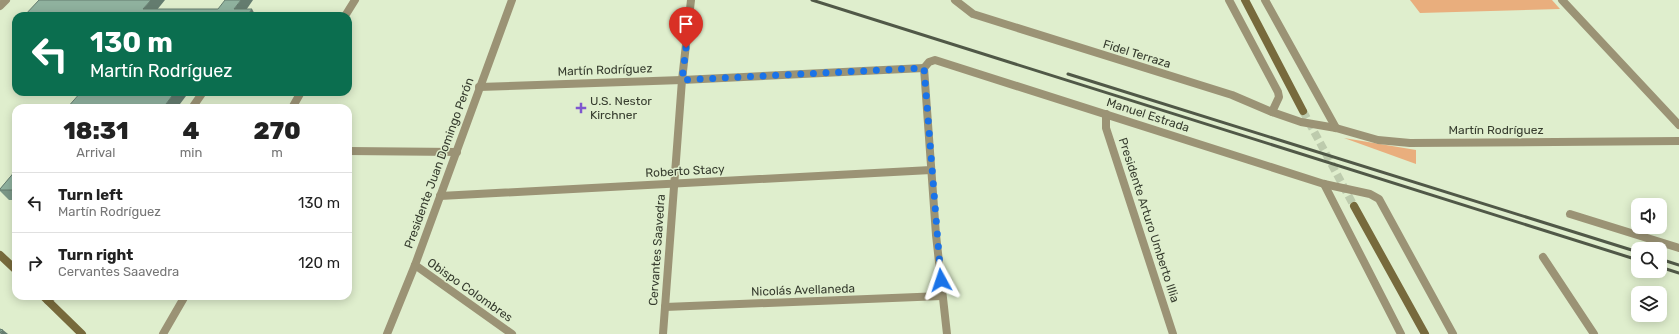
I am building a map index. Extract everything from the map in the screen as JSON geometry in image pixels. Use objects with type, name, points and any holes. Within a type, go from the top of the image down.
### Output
[{"type":"main road","points":[[1245,0],[1303,112]]},
{"type":"main road","points":[[1354,206],[1425,334]]},
{"type":"main road","points":[[0,255],[12,266]]},
{"type":"main road","points":[[50,300],[79,333]]},
{"type":"street","points":[[0,6],[6,0]]},
{"type":"street","points":[[348,12],[355,0]]},
{"type":"street","name":"Presidente Juan Domingo Perón","points":[[387,334],[415,266],[512,0]]},
{"type":"street","name":"Cervantes Saavedra","points":[[663,334],[682,80],[690,0]]},
{"type":"street","name":"Fidel Terraza","points":[[955,0],[973,14],[1232,95],[1272,112],[1315,126]]},
{"type":"street","points":[[1229,0],[1278,92],[1279,97],[1272,112]]},
{"type":"street","points":[[1265,0],[1336,128]]},
{"type":"street","points":[[1562,0],[1679,126]]},
{"type":"street","name":"Manuel Estrada","points":[[924,68],[929,61],[937,60],[1324,184],[1370,194],[1379,199],[1453,334]]},
{"type":"street","points":[[924,68],[931,170],[942,296],[947,334]]},
{"type":"street","name":"Martín Rodríguez","points":[[479,87],[682,80],[924,68]]},
{"type":"street","name":"Presidente Arturo Umberto Illia","points":[[1106,114],[1106,128],[1173,334]]},
{"type":"street","name":"Martín Rodríguez","points":[[1315,126],[1336,128],[1378,140],[1410,143],[1679,141]]},
{"type":"street","points":[[352,151],[457,152]]},
{"type":"street","name":"Roberto Stacy","points":[[440,196],[931,170]]},
{"type":"street","points":[[1324,184],[1401,334]]},
{"type":"street","points":[[1570,214],[1679,248]]},
{"type":"street","points":[[1543,257],[1594,334]]},
{"type":"street","name":"Obispo Colombres","points":[[415,266],[512,334]]},
{"type":"street","name":"Nicolás Avellaneda","points":[[665,307],[942,296]]},
{"type":"street","points":[[163,334],[183,300]]},
{"type":"shaded area","points":[[1410,0],[1552,0],[1560,9],[1420,13]]},
{"type":"shaded area","points":[[1344,138],[1416,150],[1416,164]]},
{"type":"building","points":[[39,0],[151,0],[143,9],[218,9],[225,0],[241,0],[234,9],[252,9],[250,12],[28,12]]},
{"type":"building","points":[[78,96],[172,96],[166,104],[70,104]]},
{"type":"building","points":[[12,175],[12,190],[0,189]]},
{"type":"tunnel","points":[[1303,111],[1354,206]]},
{"type":"railway","points":[[812,0],[1631,258]]},
{"type":"railway","points":[[1068,74],[1631,250]]},
{"type":"railway","points":[[1667,261],[1679,265]]},
{"type":"railway","points":[[1667,269],[1679,273]]},
{"type":"place","name":"U.S. Nestor Kirchner","points":[[581,108]]},
{"type":"route","points":[[686,48],[682,80],[924,68],[941,280]]}]
